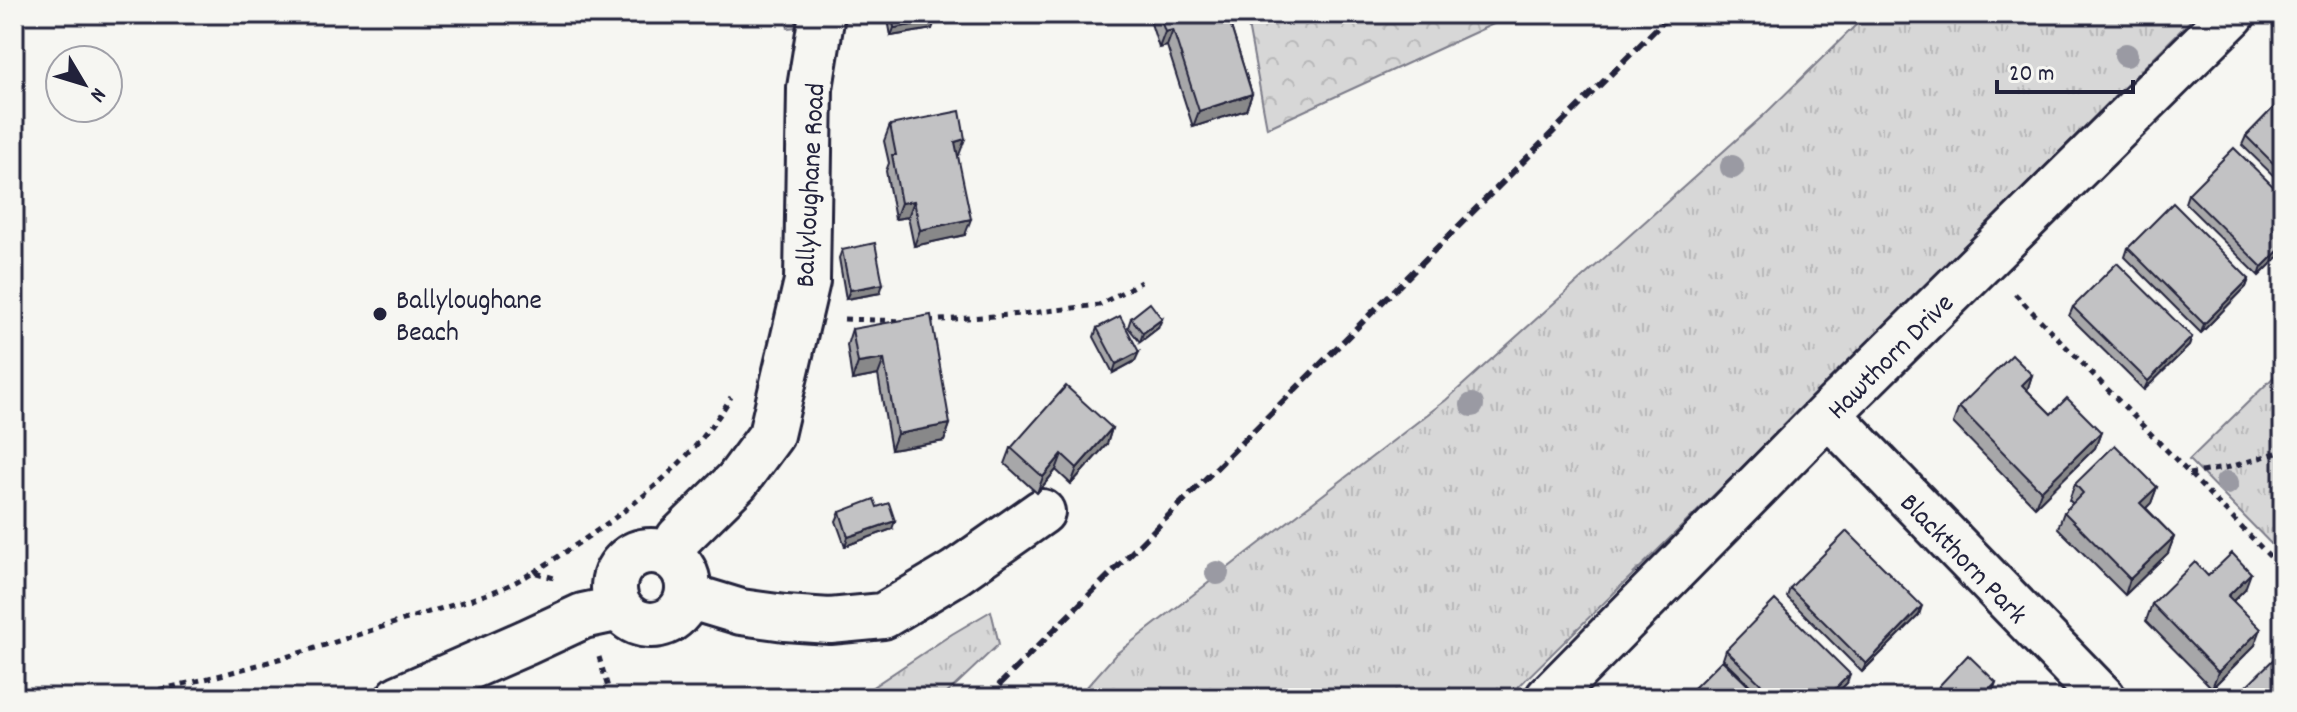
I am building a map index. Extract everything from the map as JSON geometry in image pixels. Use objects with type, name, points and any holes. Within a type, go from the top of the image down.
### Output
[{"type":"street","name":"Ballyloughane Road","points":[[669,556],[679,538],[737,481],[771,435],[807,281],[810,88],[822,14]]},
{"type":"street","name":"Hawthorn Drive","points":[[1548,698],[1828,414],[2233,14]]},
{"type":"street","name":"Blackthorn Park","points":[[1828,414],[2103,698]]},
{"type":"street","points":[[688,596],[741,612],[785,618],[830,621],[883,616],[955,573],[1042,512]]},
{"type":"street","points":[[399,698],[601,612],[615,597],[617,573],[633,555],[658,551],[678,563],[685,573],[688,596],[683,608],[664,623],[651,626],[639,624],[628,618],[601,612]]},
{"type":"path","points":[[1984,261],[2283,570]]},
{"type":"path","points":[[925,321],[1099,305],[1141,282]]},
{"type":"path","points":[[800,312],[840,319],[911,321]]},
{"type":"path","points":[[112,698],[238,672],[314,650],[522,580],[577,545],[663,480],[716,422],[736,388]]},
{"type":"path","points":[[2189,474],[2230,467],[2283,451]]},
{"type":"path","points":[[533,572],[560,580],[601,612]]},
{"type":"green space","points":[[784,14],[915,14],[788,28]]},
{"type":"green space","points":[[1246,14],[1515,14],[1267,128]]},
{"type":"green space","points":[[1867,14],[2197,14],[1892,320],[1507,698],[1077,698],[1116,654],[1446,400],[1765,114]]},
{"type":"green space","points":[[2283,368],[2283,556],[2189,460]]},
{"type":"green space","points":[[991,611],[999,644],[942,698],[843,698],[871,688]]},
{"type":"building","points":[[892,14],[934,14],[935,21],[894,28]]},
{"type":"building","points":[[1159,14],[1227,14],[1252,94],[1199,111],[1173,30],[1165,32]]},
{"type":"building","points":[[2283,98],[2283,173],[2246,136]]},
{"type":"building","points":[[960,111],[965,139],[955,142],[971,219],[920,230],[914,201],[901,203],[890,125]]},
{"type":"building","points":[[2234,148],[2283,196],[2283,246],[2262,267],[2188,194]]},
{"type":"building","points":[[2173,203],[2249,279],[2204,324],[2128,248]]},
{"type":"building","points":[[875,243],[883,284],[850,290],[842,250]]},
{"type":"building","points":[[2117,263],[2192,337],[2148,381],[2073,307]]},
{"type":"building","points":[[1150,303],[1162,319],[1143,333],[1131,318]]},
{"type":"building","points":[[931,315],[950,424],[897,434],[884,359],[858,363],[852,329]]},
{"type":"building","points":[[1120,316],[1139,352],[1116,364],[1097,328]]},
{"type":"building","points":[[2012,355],[2032,375],[2022,385],[2051,414],[2067,398],[2101,432],[2041,491],[1959,407]]},
{"type":"building","points":[[1066,386],[1112,428],[1077,468],[1062,454],[1043,477],[1011,448]]},
{"type":"building","points":[[2115,445],[2157,487],[2140,503],[2174,537],[2130,579],[2064,512],[2083,493],[2075,484]]},
{"type":"building","points":[[874,499],[877,507],[889,503],[895,521],[848,537],[840,512]]},
{"type":"building","points":[[1847,531],[1922,606],[1866,664],[1790,588]]},
{"type":"building","points":[[2232,553],[2251,573],[2228,596],[2261,629],[2218,672],[2152,604],[2195,562],[2208,576]]},
{"type":"building","points":[[1775,600],[1850,674],[1826,698],[1775,698],[1726,650]]},
{"type":"building","points":[[2283,650],[2283,698],[2244,698],[2239,693]]},
{"type":"building","points":[[1968,655],[1996,682],[1981,698],[1952,698],[1939,686]]},
{"type":"building","points":[[1722,660],[1761,698],[1684,698]]},
{"type":"railway","points":[[986,698],[1671,14]]},
{"type":"place","name":"Ballyloughane Beach","points":[[380,314]]}]
